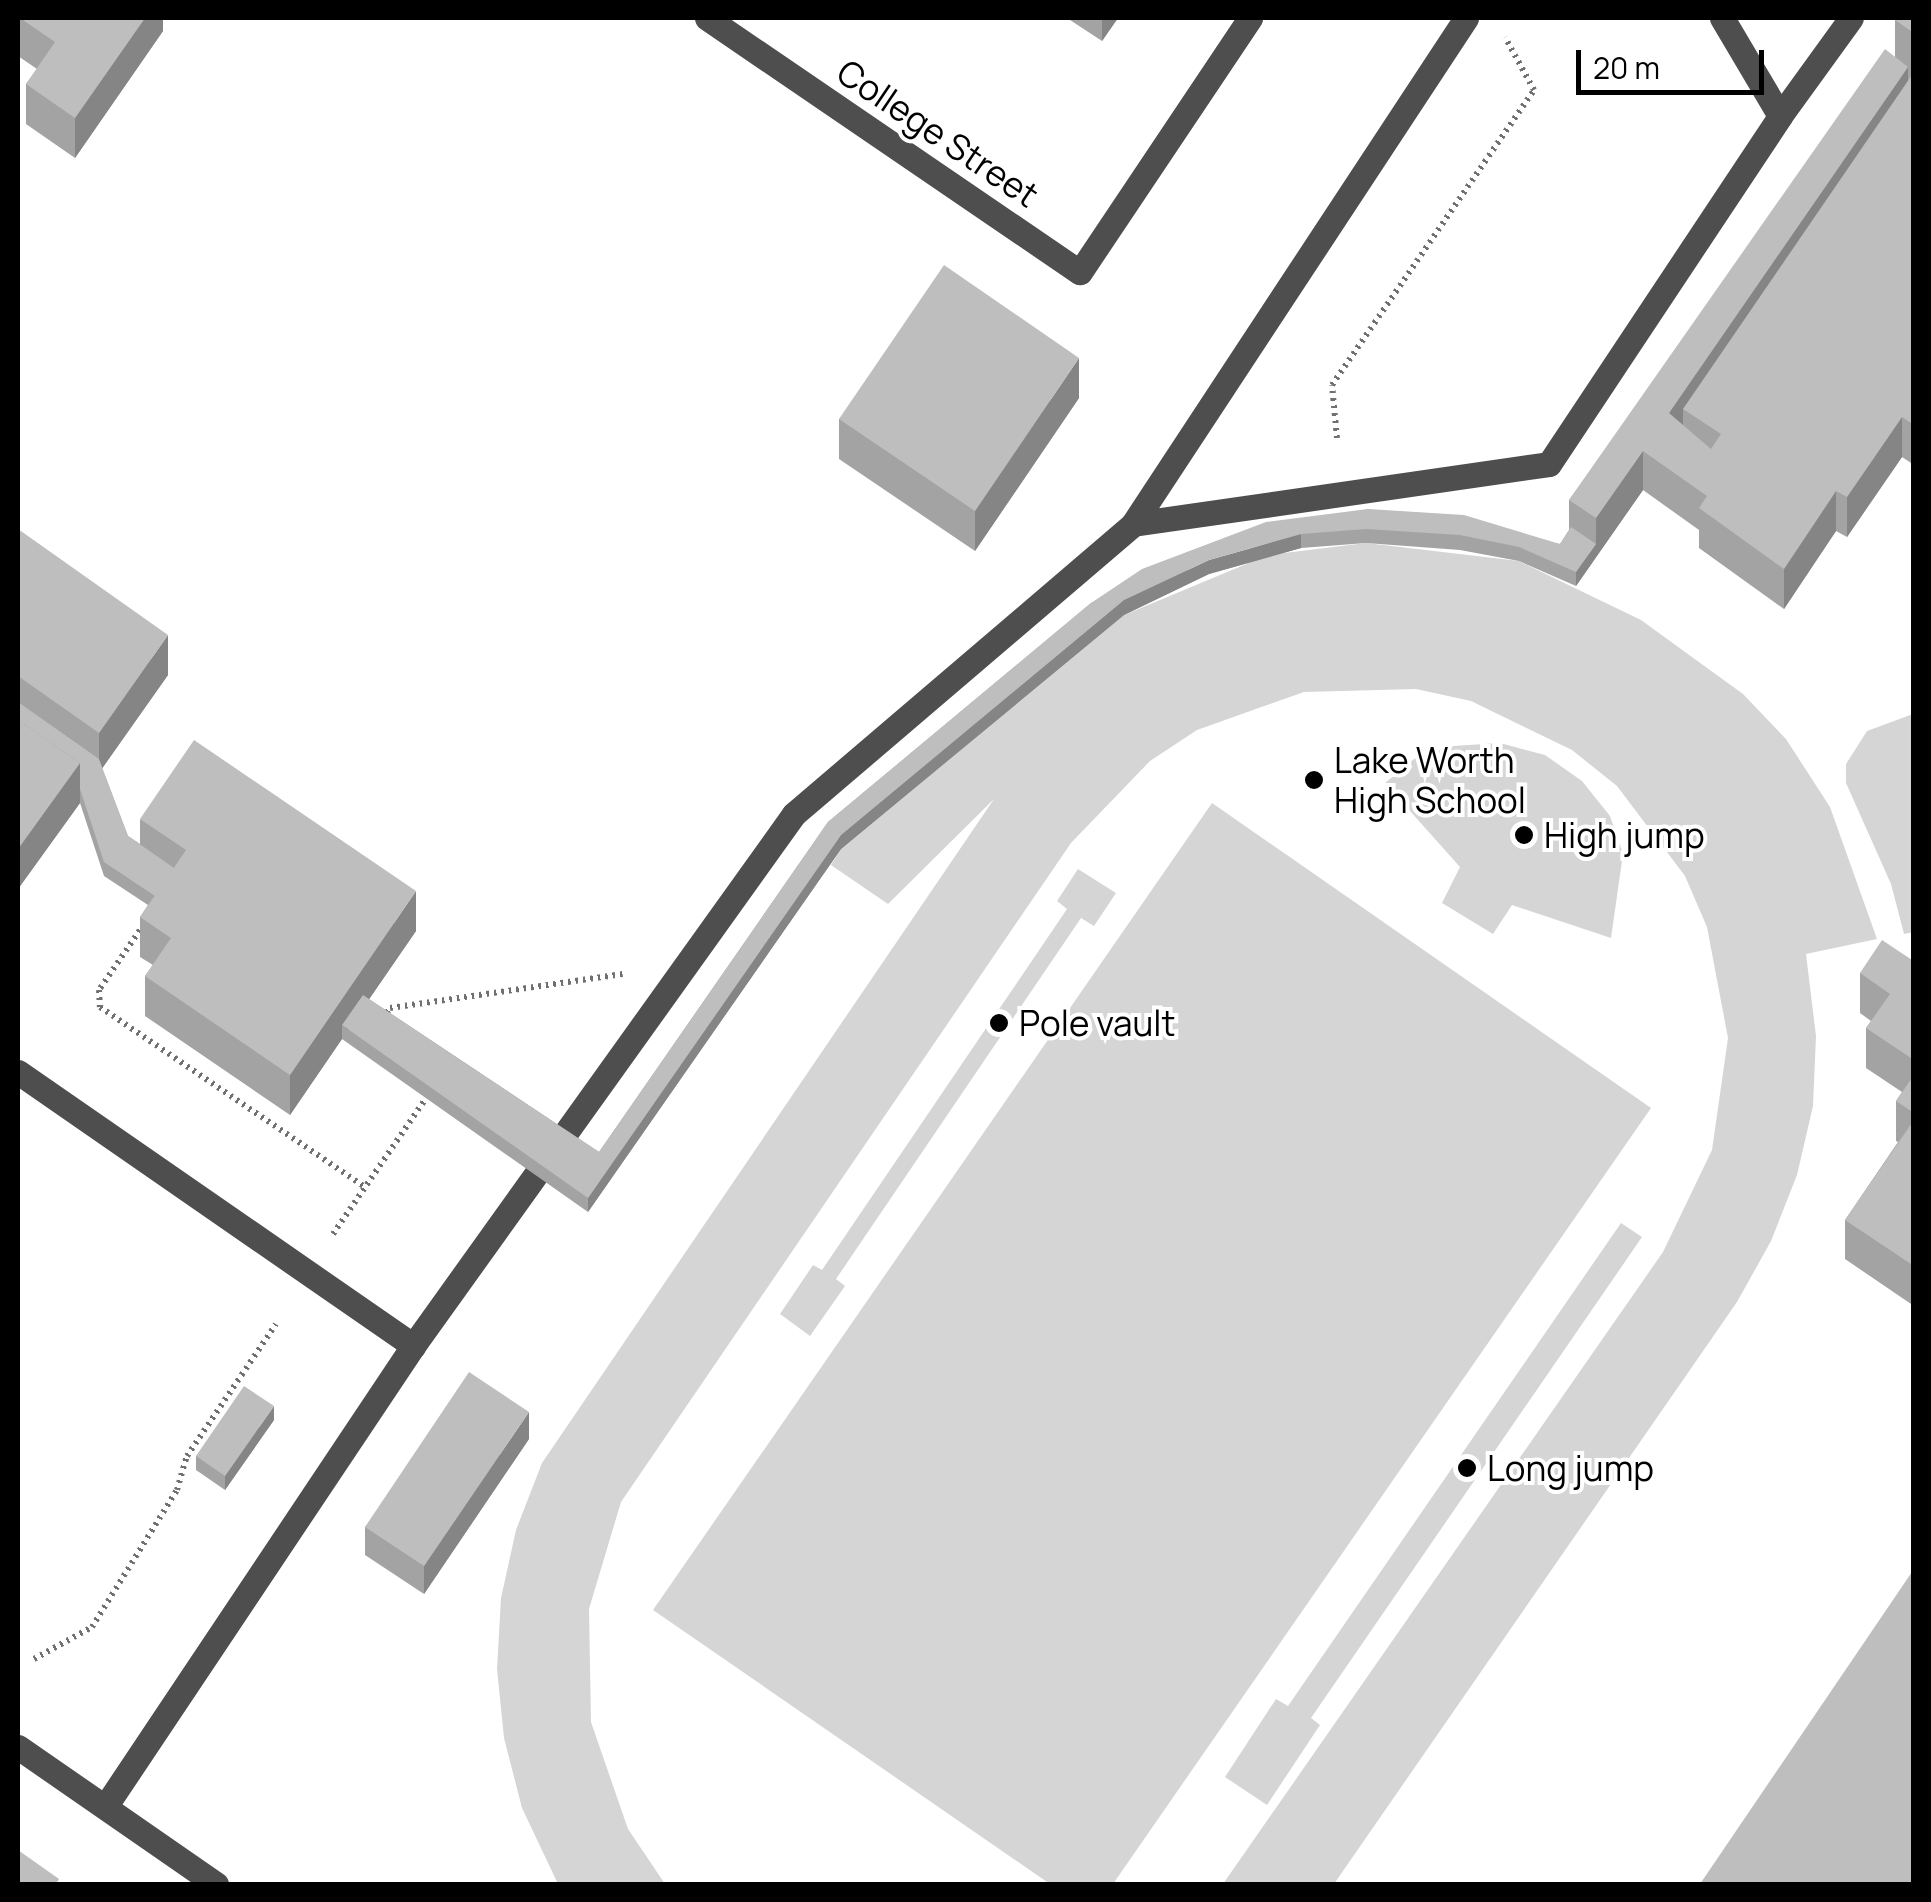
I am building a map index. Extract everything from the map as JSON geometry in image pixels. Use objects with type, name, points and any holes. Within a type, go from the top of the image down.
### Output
[{"type":"street","name":"College Street","points":[[707,18],[1080,272],[1250,18]]},
{"type":"street","points":[[104,1807],[413,1346],[794,814],[1133,524],[1466,18]]},
{"type":"street","points":[[1722,18],[1780,116]]},
{"type":"street","points":[[1133,524],[1549,464],[1780,116],[1851,18]]},
{"type":"street","points":[[18,1072],[413,1346]]},
{"type":"street","points":[[18,1747],[216,1884]]},
{"type":"path","points":[[1337,438],[1332,385],[1534,90],[1502,32]]},
{"type":"path","points":[[151,913],[99,990],[100,1007],[366,1187]]},
{"type":"path","points":[[380,1023],[390,1008],[641,971],[668,988]]},
{"type":"path","points":[[334,1234],[437,1082]]},
{"type":"path","points":[[34,1659],[92,1628],[178,1490],[186,1456],[276,1324]]},
{"type":"shaded area","points":[[1366,543],[1519,561],[1641,620],[1743,694],[1786,739],[1830,807],[1877,939],[1806,954],[1816,1036],[1813,1106],[1797,1175],[1771,1241],[1737,1302],[1334,1884],[1223,1884],[1663,1252],[1712,1150],[1728,1038],[1707,927],[1685,876],[1617,786],[1572,750],[1471,701],[1416,689],[1304,692],[1197,730],[1150,761],[1071,843],[621,1502],[589,1609],[591,1722],[628,1829],[665,1884],[558,1884],[522,1808],[504,1738],[497,1669],[501,1598],[516,1530],[542,1463],[994,799],[888,904],[831,865],[841,849],[1124,615],[1268,555]]},
{"type":"shaded area","points":[[1913,714],[1914,932],[1904,934],[1891,884],[1846,783],[1846,764],[1867,731]]},
{"type":"shaded area","name":"High jump","points":[[1500,743],[1545,755],[1582,781],[1610,816],[1623,854],[1611,938],[1512,905],[1493,934],[1442,903],[1460,867],[1385,783],[1414,759],[1453,746]]},
{"type":"shaded area","points":[[1212,803],[1651,1108],[1113,1884],[1050,1884],[653,1610]]},
{"type":"shaded area","points":[[1078,869],[1116,893],[1094,926],[1081,918],[836,1279],[845,1286],[810,1336],[780,1314],[813,1265],[822,1270],[1067,909],[1057,901]]},
{"type":"shaded area","name":"Long jump","points":[[1621,1223],[1642,1237],[1311,1718],[1320,1725],[1267,1805],[1225,1777],[1276,1699],[1288,1706]]},
{"type":"building","points":[[20,18],[145,18],[75,118],[26,84],[55,42]]},
{"type":"building","points":[[1914,18],[1914,33],[1895,20]]},
{"type":"building","points":[[1885,49],[1908,67],[1669,413],[1711,449],[1721,434],[1683,409],[1914,72],[1914,425],[1902,417],[1847,497],[1836,491],[1784,569],[1699,508],[1707,496],[1643,451],[1596,518],[1569,500]]},
{"type":"building","points":[[944,265],[1079,358],[975,511],[839,419]]},
{"type":"building","points":[[1368,509],[1464,515],[1560,544],[1571,527],[1596,544],[1576,572],[1519,547],[1460,535],[1366,529],[1301,534],[1209,560],[1124,600],[841,835],[588,1198],[342,1025],[363,995],[599,1152],[828,822],[1091,603],[1142,569],[1266,522]]},
{"type":"building","points":[[18,529],[168,635],[99,733],[18,676]]},
{"type":"building","points":[[18,702],[99,759],[128,836],[174,868],[155,896],[104,862],[80,789],[80,763],[18,720]]},
{"type":"building","points":[[18,720],[80,763],[18,849]]},
{"type":"building","points":[[194,740],[416,891],[290,1075],[145,976],[171,938],[140,917],[186,850],[140,819]]},
{"type":"building","points":[[1882,940],[1912,960],[1914,957],[1914,1060],[1866,1028],[1890,994],[1860,973]]},
{"type":"building","points":[[1914,1075],[1914,1113],[1896,1101]]},
{"type":"building","points":[[1914,1120],[1914,1266],[1845,1220]]},
{"type":"building","points":[[469,1372],[529,1412],[424,1566],[365,1527]]},
{"type":"building","points":[[244,1386],[274,1406],[225,1476],[196,1456]]},
{"type":"building","points":[[1914,1569],[1914,1882],[1700,1884]]},
{"type":"building","points":[[18,1850],[59,1879],[56,1884],[18,1884]]},
{"type":"place","name":"Lake Worth High School","points":[[1314,780]]},
{"type":"place","name":"High jump","points":[[1524,835]]},
{"type":"place","name":"Pole vault","points":[[999,1023]]},
{"type":"place","name":"Long jump","points":[[1467,1468]]}]
